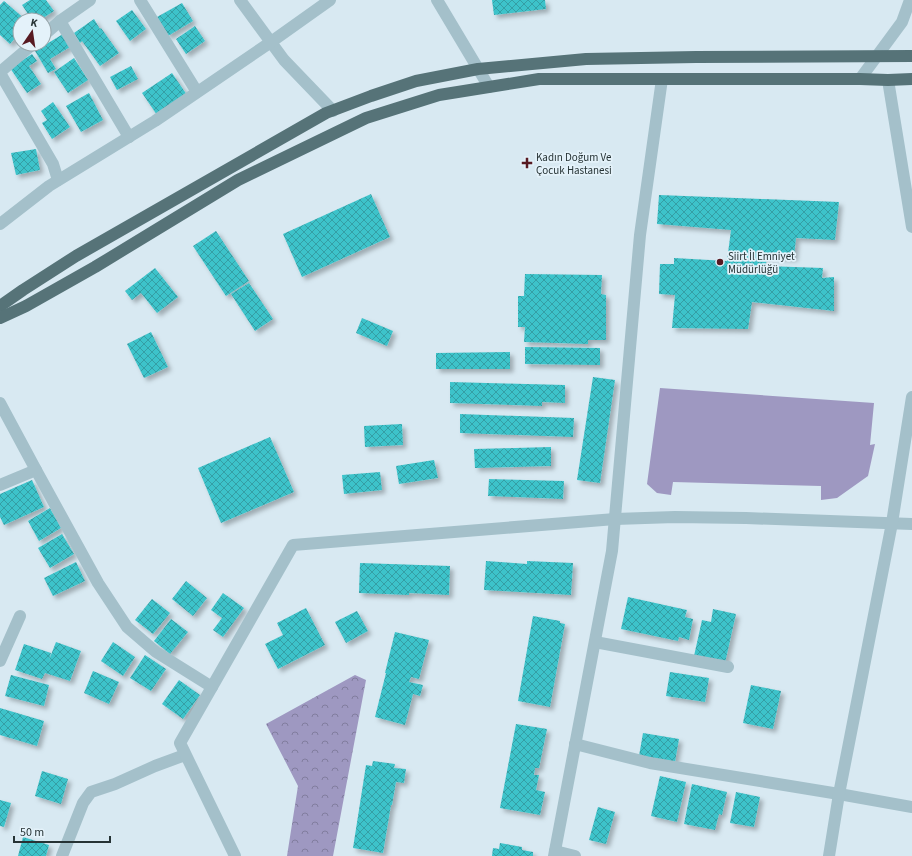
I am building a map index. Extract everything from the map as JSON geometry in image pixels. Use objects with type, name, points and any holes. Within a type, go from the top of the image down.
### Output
[{"type":"main road","points":[[0,306],[76,256],[326,113],[416,81],[478,69],[586,59],[912,56]]},
{"type":"main road","points":[[0,318],[26,306],[88,271],[238,180],[366,118],[439,95],[539,79],[912,79]]},
{"type":"street","points":[[52,28],[90,0]]},
{"type":"street","points":[[140,0],[197,92]]},
{"type":"street","points":[[240,0],[284,60],[333,110]]},
{"type":"street","points":[[0,224],[49,186],[155,120],[271,42],[330,0]]},
{"type":"street","points":[[437,0],[489,87]]},
{"type":"street","points":[[860,79],[902,22],[910,0]]},
{"type":"street","points":[[60,21],[129,137]]},
{"type":"street","points":[[24,52],[0,72],[53,164],[58,180]]},
{"type":"street","points":[[575,856],[554,854],[612,551],[640,235],[662,79]]},
{"type":"street","points":[[888,80],[912,227]]},
{"type":"street","points":[[829,856],[892,523],[912,396]]},
{"type":"street","points":[[0,403],[98,583],[127,627],[156,652],[212,687]]},
{"type":"street","points":[[0,485],[36,470]]},
{"type":"street","points":[[235,856],[180,743],[293,545],[615,519],[675,517],[746,518],[912,524]]},
{"type":"street","points":[[0,661],[20,616]]},
{"type":"street","points":[[595,642],[728,667]]},
{"type":"street","points":[[575,744],[650,763],[912,807]]},
{"type":"street","points":[[62,856],[83,803],[91,792],[115,784],[155,766],[186,755]]},
{"type":"green space","points":[[660,388],[874,403],[870,445],[875,444],[868,476],[837,498],[821,500],[821,486],[673,482],[671,495],[657,493],[647,484]]},
{"type":"green space","points":[[355,675],[366,680],[333,856],[287,856],[298,786],[266,724]]},
{"type":"building","points":[[30,0],[46,0],[54,11],[52,12],[27,12],[22,5]]},
{"type":"building","points":[[492,0],[545,0],[546,9],[494,15]]},
{"type":"building","points":[[4,1],[17,12],[12,12],[12,42],[10,44],[0,35],[0,5]]},
{"type":"building","points":[[182,3],[193,21],[168,36],[157,17]]},
{"type":"building","points":[[132,10],[146,29],[130,41],[116,21]]},
{"type":"building","points":[[94,19],[119,53],[100,66],[82,41],[80,43],[74,33]]},
{"type":"building","points":[[195,26],[205,41],[186,54],[176,39]]},
{"type":"building","points":[[63,34],[70,47],[50,59],[56,69],[48,73],[36,52],[52,52],[52,41]]},
{"type":"building","points":[[32,54],[37,61],[29,66],[41,84],[27,93],[10,68]]},
{"type":"building","points":[[74,58],[88,80],[68,93],[54,72]]},
{"type":"building","points":[[131,66],[138,79],[117,90],[110,77]]},
{"type":"building","points":[[172,73],[187,95],[157,115],[142,93]]},
{"type":"building","points":[[89,93],[103,120],[81,132],[66,106]]},
{"type":"building","points":[[53,102],[70,127],[52,139],[42,123],[47,120],[41,111]]},
{"type":"building","points":[[36,149],[40,170],[16,175],[11,153]]},
{"type":"building","points":[[371,194],[390,237],[302,277],[283,234]]},
{"type":"building","name":"Siirt İl Emniyet Müdürlüğü","points":[[659,195],[839,202],[835,240],[796,238],[794,258],[768,257],[765,266],[823,268],[822,278],[834,277],[834,311],[752,302],[748,329],[672,328],[675,295],[659,294],[660,264],[674,264],[674,258],[727,261],[731,230],[657,224]]},
{"type":"building","points":[[216,231],[249,281],[226,296],[193,246]]},
{"type":"building","points":[[155,268],[178,297],[157,313],[141,293],[132,300],[125,291]]},
{"type":"building","points":[[525,274],[602,275],[601,294],[606,295],[606,340],[588,340],[588,344],[524,342],[525,327],[518,327],[518,296],[524,296]]},
{"type":"building","points":[[249,283],[273,319],[255,331],[231,294]]},
{"type":"building","points":[[362,318],[393,331],[387,346],[356,333]]},
{"type":"building","points":[[151,332],[168,367],[144,378],[127,344]]},
{"type":"building","points":[[525,347],[600,348],[600,365],[525,364]]},
{"type":"building","points":[[510,352],[510,369],[436,369],[436,353]]},
{"type":"building","points":[[593,377],[615,380],[600,483],[577,480]]},
{"type":"building","points":[[450,382],[565,385],[565,403],[542,402],[542,406],[450,403]]},
{"type":"building","points":[[460,414],[574,418],[573,437],[460,433]]},
{"type":"building","points":[[402,424],[403,445],[365,447],[364,426]]},
{"type":"building","points":[[270,437],[294,492],[221,523],[198,468]]},
{"type":"building","points":[[551,447],[551,466],[475,468],[474,449]]},
{"type":"building","points":[[434,460],[438,478],[399,484],[396,466]]},
{"type":"building","points":[[380,472],[382,490],[344,494],[342,475]]},
{"type":"building","points":[[489,479],[564,481],[563,499],[488,496]]},
{"type":"building","points":[[32,480],[44,507],[4,525],[0,517],[0,494]]},
{"type":"building","points":[[50,508],[61,528],[39,541],[28,521]]},
{"type":"building","points":[[62,534],[74,554],[50,568],[38,548]]},
{"type":"building","points":[[486,561],[527,564],[527,561],[573,563],[571,595],[484,590]]},
{"type":"building","points":[[76,562],[85,581],[53,596],[44,578]]},
{"type":"building","points":[[360,563],[450,566],[449,595],[359,593]]},
{"type":"building","points":[[186,581],[207,598],[193,616],[172,599]]},
{"type":"building","points":[[223,593],[244,608],[223,637],[213,630],[222,618],[211,610]]},
{"type":"building","points":[[628,597],[687,610],[685,617],[693,619],[689,640],[679,637],[678,641],[621,629]]},
{"type":"building","points":[[152,599],[170,613],[153,634],[135,620]]},
{"type":"building","points":[[306,608],[325,645],[278,669],[265,644],[283,635],[277,623]]},
{"type":"building","points":[[713,609],[736,614],[725,663],[694,656],[702,620],[711,622]]},
{"type":"building","points":[[357,611],[368,631],[346,643],[335,622]]},
{"type":"building","points":[[533,616],[560,621],[560,623],[565,624],[550,707],[518,701]]},
{"type":"building","points":[[171,619],[188,632],[170,654],[154,641]]},
{"type":"building","points":[[395,632],[429,640],[419,679],[411,677],[409,682],[423,685],[420,696],[413,694],[405,725],[375,717]]},
{"type":"building","points":[[56,642],[81,651],[70,681],[45,673],[42,679],[15,670],[24,644],[51,653],[49,660]]},
{"type":"building","points":[[113,642],[135,657],[123,676],[101,661]]},
{"type":"building","points":[[145,655],[166,669],[151,691],[130,678]]},
{"type":"building","points":[[93,671],[119,682],[109,704],[84,693]]},
{"type":"building","points":[[670,672],[709,678],[705,702],[666,696]]},
{"type":"building","points":[[11,675],[49,685],[44,706],[5,696]]},
{"type":"building","points":[[179,680],[200,695],[183,719],[162,704]]},
{"type":"building","points":[[751,685],[781,691],[773,729],[743,723]]},
{"type":"building","points":[[0,708],[44,721],[37,746],[0,735]]},
{"type":"building","points":[[516,724],[547,729],[539,768],[535,768],[534,775],[539,775],[536,790],[545,792],[540,815],[500,808]]},
{"type":"building","points":[[643,733],[679,739],[675,762],[639,756]]},
{"type":"building","points":[[373,761],[395,764],[394,768],[406,769],[404,783],[396,782],[383,853],[353,848],[366,765],[372,766]]},
{"type":"building","points":[[42,771],[68,779],[61,804],[35,796]]},
{"type":"building","points":[[660,776],[686,782],[677,822],[651,816]]},
{"type":"building","points":[[692,784],[727,792],[722,815],[719,814],[715,830],[684,824]]},
{"type":"building","points":[[736,792],[760,797],[754,827],[730,823]]},
{"type":"building","points":[[0,800],[11,803],[4,827],[0,826]]},
{"type":"building","points":[[598,807],[615,812],[606,844],[589,840]]},
{"type":"building","points":[[23,837],[49,845],[46,856],[18,856]]},
{"type":"building","points":[[500,843],[522,847],[522,850],[533,852],[533,856],[492,856],[493,848],[499,849]]},
{"type":"place","name":"Kadın Doğum Ve Çocuk Hastanesi","points":[[527,163]]},
{"type":"place","name":"Siirt İl Emniyet Müdürlüğü","points":[[720,262]]}]
